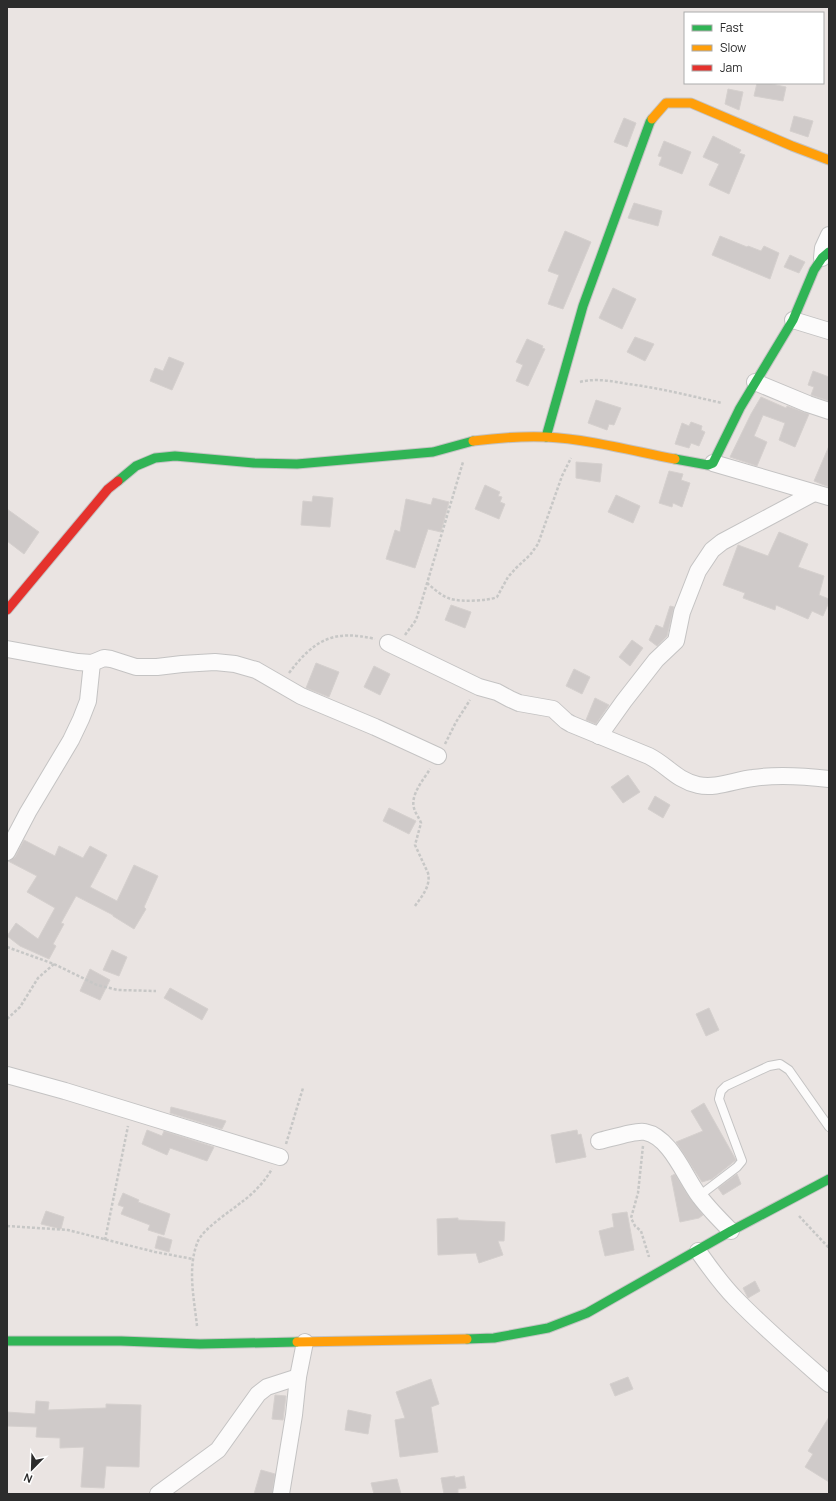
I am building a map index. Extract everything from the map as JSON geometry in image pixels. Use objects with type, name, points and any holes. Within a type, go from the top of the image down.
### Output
[{"type":"street","points":[[546,438],[583,306],[650,122],[666,103],[691,103],[829,160]]},
{"type":"street","points":[[713,463],[740,408],[793,320],[814,270],[826,255],[823,248],[829,235]]},
{"type":"street","points":[[793,320],[829,331]]},
{"type":"street","points":[[755,382],[829,411]]},
{"type":"street","points":[[7,610],[108,489],[136,466],[155,458],[175,456],[254,463],[297,464],[433,452],[469,441],[501,437],[546,438],[579,441],[699,464],[708,465],[713,463],[829,497]]},
{"type":"street","points":[[599,736],[656,660],[676,640],[682,612],[698,571],[712,550],[722,542],[814,493]]},
{"type":"street","points":[[388,643],[479,687],[497,692],[519,703],[551,708],[566,721],[649,756],[659,761],[678,777],[698,785],[707,786],[752,778],[783,775],[829,779]]},
{"type":"street","points":[[7,649],[78,662],[92,663],[104,658],[136,667],[149,668],[215,662],[235,664],[256,670],[301,696],[375,727],[438,756]]},
{"type":"street","points":[[7,852],[28,812],[71,740],[81,719],[88,701],[92,663]]},
{"type":"street","points":[[7,1075],[65,1091],[280,1157]]},
{"type":"street","points":[[599,1141],[644,1132],[663,1142],[699,1196],[731,1231]]},
{"type":"street","points":[[7,1340],[121,1341],[200,1344],[494,1338],[548,1328],[587,1313],[731,1231],[829,1179]]},
{"type":"street","points":[[698,1251],[718,1279],[735,1299],[789,1350],[829,1384]]},
{"type":"street","points":[[281,1494],[294,1415],[298,1377],[305,1342]]},
{"type":"street","points":[[158,1494],[218,1450],[258,1394],[268,1388],[298,1377]]},
{"type":"lane","points":[[699,1196],[737,1167],[742,1161],[740,1151],[719,1099],[721,1091],[726,1086],[769,1066],[780,1064],[789,1070],[829,1127]]},
{"type":"path","points":[[560,389],[596,379],[660,389],[740,408]]},
{"type":"path","points":[[267,676],[287,675],[300,658],[324,640],[346,635],[360,635],[388,643],[400,640],[408,632],[416,620],[469,441]]},
{"type":"path","points":[[427,583],[446,597],[452,599],[489,600],[496,597],[508,577],[530,555],[538,544],[562,476],[579,441]]},
{"type":"path","points":[[415,906],[426,890],[429,877],[428,872],[414,845],[421,823],[414,809],[413,803],[415,795],[456,722],[479,687]]},
{"type":"path","points":[[7,947],[54,964],[97,985],[118,990],[156,991]]},
{"type":"path","points":[[7,1019],[20,1007],[38,978],[54,964]]},
{"type":"path","points":[[200,1344],[192,1282],[193,1259],[198,1240],[218,1220],[245,1200],[268,1176],[289,1139],[303,1088]]},
{"type":"path","points":[[105,1240],[119,1165],[131,1112]]},
{"type":"path","points":[[644,1132],[640,1182],[631,1218],[634,1226],[641,1231],[655,1275]]},
{"type":"path","points":[[786,1203],[829,1248]]},
{"type":"path","points":[[7,1226],[68,1230],[155,1252],[193,1259]]},
{"type":"building","points":[[757,84],[772,84],[786,87],[783,101],[754,96]]},
{"type":"building","points":[[728,89],[743,92],[739,110],[725,104]]},
{"type":"building","points":[[794,116],[813,121],[808,137],[790,131]]},
{"type":"building","points":[[624,118],[636,123],[627,147],[614,142]]},
{"type":"building","points":[[713,136],[741,150],[739,153],[745,155],[729,194],[709,185],[719,164],[703,157]]},
{"type":"building","points":[[664,141],[691,152],[682,174],[659,165],[662,157],[658,156]]},
{"type":"building","points":[[634,203],[662,211],[658,226],[628,218]]},
{"type":"building","points":[[565,231],[591,242],[563,309],[548,304],[559,275],[548,271]]},
{"type":"building","points":[[720,236],[747,247],[748,246],[761,251],[764,246],[779,253],[770,279],[712,255]]},
{"type":"building","points":[[790,255],[805,262],[799,273],[784,267]]},
{"type":"building","points":[[613,288],[636,299],[622,329],[599,318]]},
{"type":"building","points":[[635,337],[654,344],[645,361],[627,352]]},
{"type":"building","points":[[527,339],[543,346],[542,348],[545,349],[528,386],[516,381],[523,365],[516,362]]},
{"type":"building","points":[[169,357],[184,363],[172,390],[150,381],[155,368],[163,371]]},
{"type":"building","points":[[813,371],[829,377],[829,401],[811,395],[814,387],[808,385]]},
{"type":"building","points":[[761,397],[786,408],[787,406],[809,414],[795,447],[779,440],[785,423],[763,415],[754,436],[767,442],[757,466],[730,457]]},
{"type":"building","points":[[596,400],[621,408],[614,425],[609,424],[607,430],[588,423]]},
{"type":"building","points":[[691,422],[702,426],[701,430],[705,432],[699,446],[691,443],[689,448],[675,444],[682,423],[689,426]]},
{"type":"building","points":[[829,446],[829,487],[814,481]]},
{"type":"building","points":[[576,462],[602,464],[600,482],[576,478]]},
{"type":"building","points":[[669,471],[683,474],[681,480],[690,483],[682,507],[673,503],[672,507],[659,503]]},
{"type":"building","points":[[485,485],[500,492],[498,496],[502,497],[500,502],[505,504],[499,519],[475,509]]},
{"type":"building","points":[[616,495],[640,506],[633,523],[608,512]]},
{"type":"building","points":[[313,496],[333,498],[330,527],[301,525],[303,501],[312,502]]},
{"type":"building","points":[[433,498],[449,502],[441,532],[428,529],[415,568],[386,559],[395,530],[400,532],[406,499],[431,505]]},
{"type":"building","points":[[7,509],[39,532],[24,554],[7,541]]},
{"type":"building","points":[[779,532],[808,544],[798,567],[824,576],[819,595],[829,599],[829,602],[823,616],[812,611],[808,619],[776,605],[775,610],[743,598],[745,593],[723,585],[738,545],[768,556]]},
{"type":"building","points":[[451,605],[471,612],[465,628],[445,620]]},
{"type":"building","points":[[670,606],[674,607],[667,636],[657,646],[649,640],[656,625],[663,628]]},
{"type":"building","points":[[632,640],[643,648],[630,666],[619,657]]},
{"type":"building","points":[[316,663],[339,672],[329,697],[306,688]]},
{"type":"building","points":[[374,666],[390,674],[380,695],[364,687]]},
{"type":"building","points":[[574,669],[590,677],[582,694],[566,686]]},
{"type":"building","points":[[595,698],[609,705],[596,724],[586,720]]},
{"type":"building","points":[[628,775],[640,792],[623,803],[611,787]]},
{"type":"building","points":[[655,796],[670,805],[663,818],[648,809]]},
{"type":"building","points":[[389,808],[416,821],[409,834],[383,821]]},
{"type":"building","points":[[24,840],[55,856],[59,846],[83,858],[90,846],[107,855],[90,887],[117,901],[134,865],[158,876],[144,907],[146,909],[134,929],[113,915],[76,896],[61,923],[64,924],[53,944],[56,946],[49,959],[20,946],[7,936],[16,923],[38,939],[55,908],[27,892],[37,876],[8,861],[15,857]]},
{"type":"building","points":[[112,950],[127,957],[119,976],[103,970]]},
{"type":"building","points":[[90,969],[110,980],[100,1000],[80,991]]},
{"type":"building","points":[[170,988],[208,1009],[202,1020],[164,998]]},
{"type":"building","points":[[709,1008],[719,1030],[706,1036],[696,1014]]},
{"type":"building","points":[[704,1103],[736,1160],[712,1179],[702,1182],[676,1142],[703,1131],[691,1111]]},
{"type":"building","points":[[171,1107],[226,1121],[222,1129],[170,1113]]},
{"type":"building","points":[[147,1130],[162,1136],[164,1131],[214,1147],[207,1161],[170,1148],[167,1155],[142,1144]]},
{"type":"building","points":[[577,1130],[578,1135],[581,1134],[586,1157],[556,1163],[551,1135]]},
{"type":"building","points":[[675,1174],[687,1194],[703,1215],[699,1218],[680,1222],[671,1176]]},
{"type":"building","points":[[737,1174],[741,1184],[723,1195],[718,1188]]},
{"type":"building","points":[[123,1193],[139,1200],[138,1202],[170,1214],[164,1235],[148,1230],[150,1225],[121,1214],[124,1207],[118,1205]]},
{"type":"building","points":[[46,1211],[64,1217],[61,1229],[41,1224]]},
{"type":"building","points":[[627,1212],[634,1250],[605,1256],[599,1231],[614,1227],[612,1214]]},
{"type":"building","points":[[458,1218],[458,1220],[505,1222],[504,1241],[498,1241],[503,1255],[479,1263],[476,1253],[438,1255],[437,1219]]},
{"type":"building","points":[[158,1236],[172,1240],[169,1252],[155,1248]]},
{"type":"building","points":[[755,1281],[760,1291],[748,1298],[743,1288]]},
{"type":"building","points":[[628,1377],[633,1389],[615,1396],[610,1384]]},
{"type":"building","points":[[431,1379],[439,1404],[431,1407],[438,1452],[400,1457],[395,1420],[405,1418],[396,1392]]},
{"type":"building","points":[[275,1395],[286,1396],[283,1420],[272,1419]]},
{"type":"building","points":[[36,1401],[49,1402],[48,1410],[106,1408],[106,1404],[141,1405],[139,1467],[106,1466],[104,1488],[81,1487],[84,1447],[60,1448],[60,1438],[36,1437],[37,1427],[7,1426],[7,1412],[35,1414]]},
{"type":"building","points":[[348,1410],[371,1415],[368,1434],[345,1430]]},
{"type":"building","points":[[829,1417],[829,1482],[805,1467],[813,1454],[808,1451]]},
{"type":"building","points":[[261,1470],[275,1474],[272,1494],[254,1494]]},
{"type":"building","points":[[455,1476],[455,1478],[464,1476],[466,1488],[458,1489],[458,1494],[444,1494],[441,1478]]},
{"type":"building","points":[[397,1479],[401,1494],[374,1494],[371,1483]]},
{"type":"traffic: fast","points":[[546,437],[583,306],[652,119]]},
{"type":"traffic: fast","points":[[675,459],[708,465],[713,463],[740,408],[793,320],[814,270],[822,258],[829,252]]},
{"type":"traffic: fast","points":[[118,481],[136,466],[155,458],[175,456],[254,463],[297,464],[433,452],[473,441]]},
{"type":"traffic: fast","points":[[467,1339],[494,1338],[548,1328],[587,1313],[731,1231],[829,1179]]},
{"type":"traffic: fast","points":[[7,1341],[121,1341],[200,1344],[297,1342]]},
{"type":"traffic: slow","points":[[652,119],[666,103],[691,103],[829,160]]},
{"type":"traffic: slow","points":[[473,441],[518,437],[562,438],[675,459]]},
{"type":"traffic: slow","points":[[297,1342],[467,1339]]},
{"type":"traffic: jam","points":[[7,610],[108,489],[118,481]]}]
